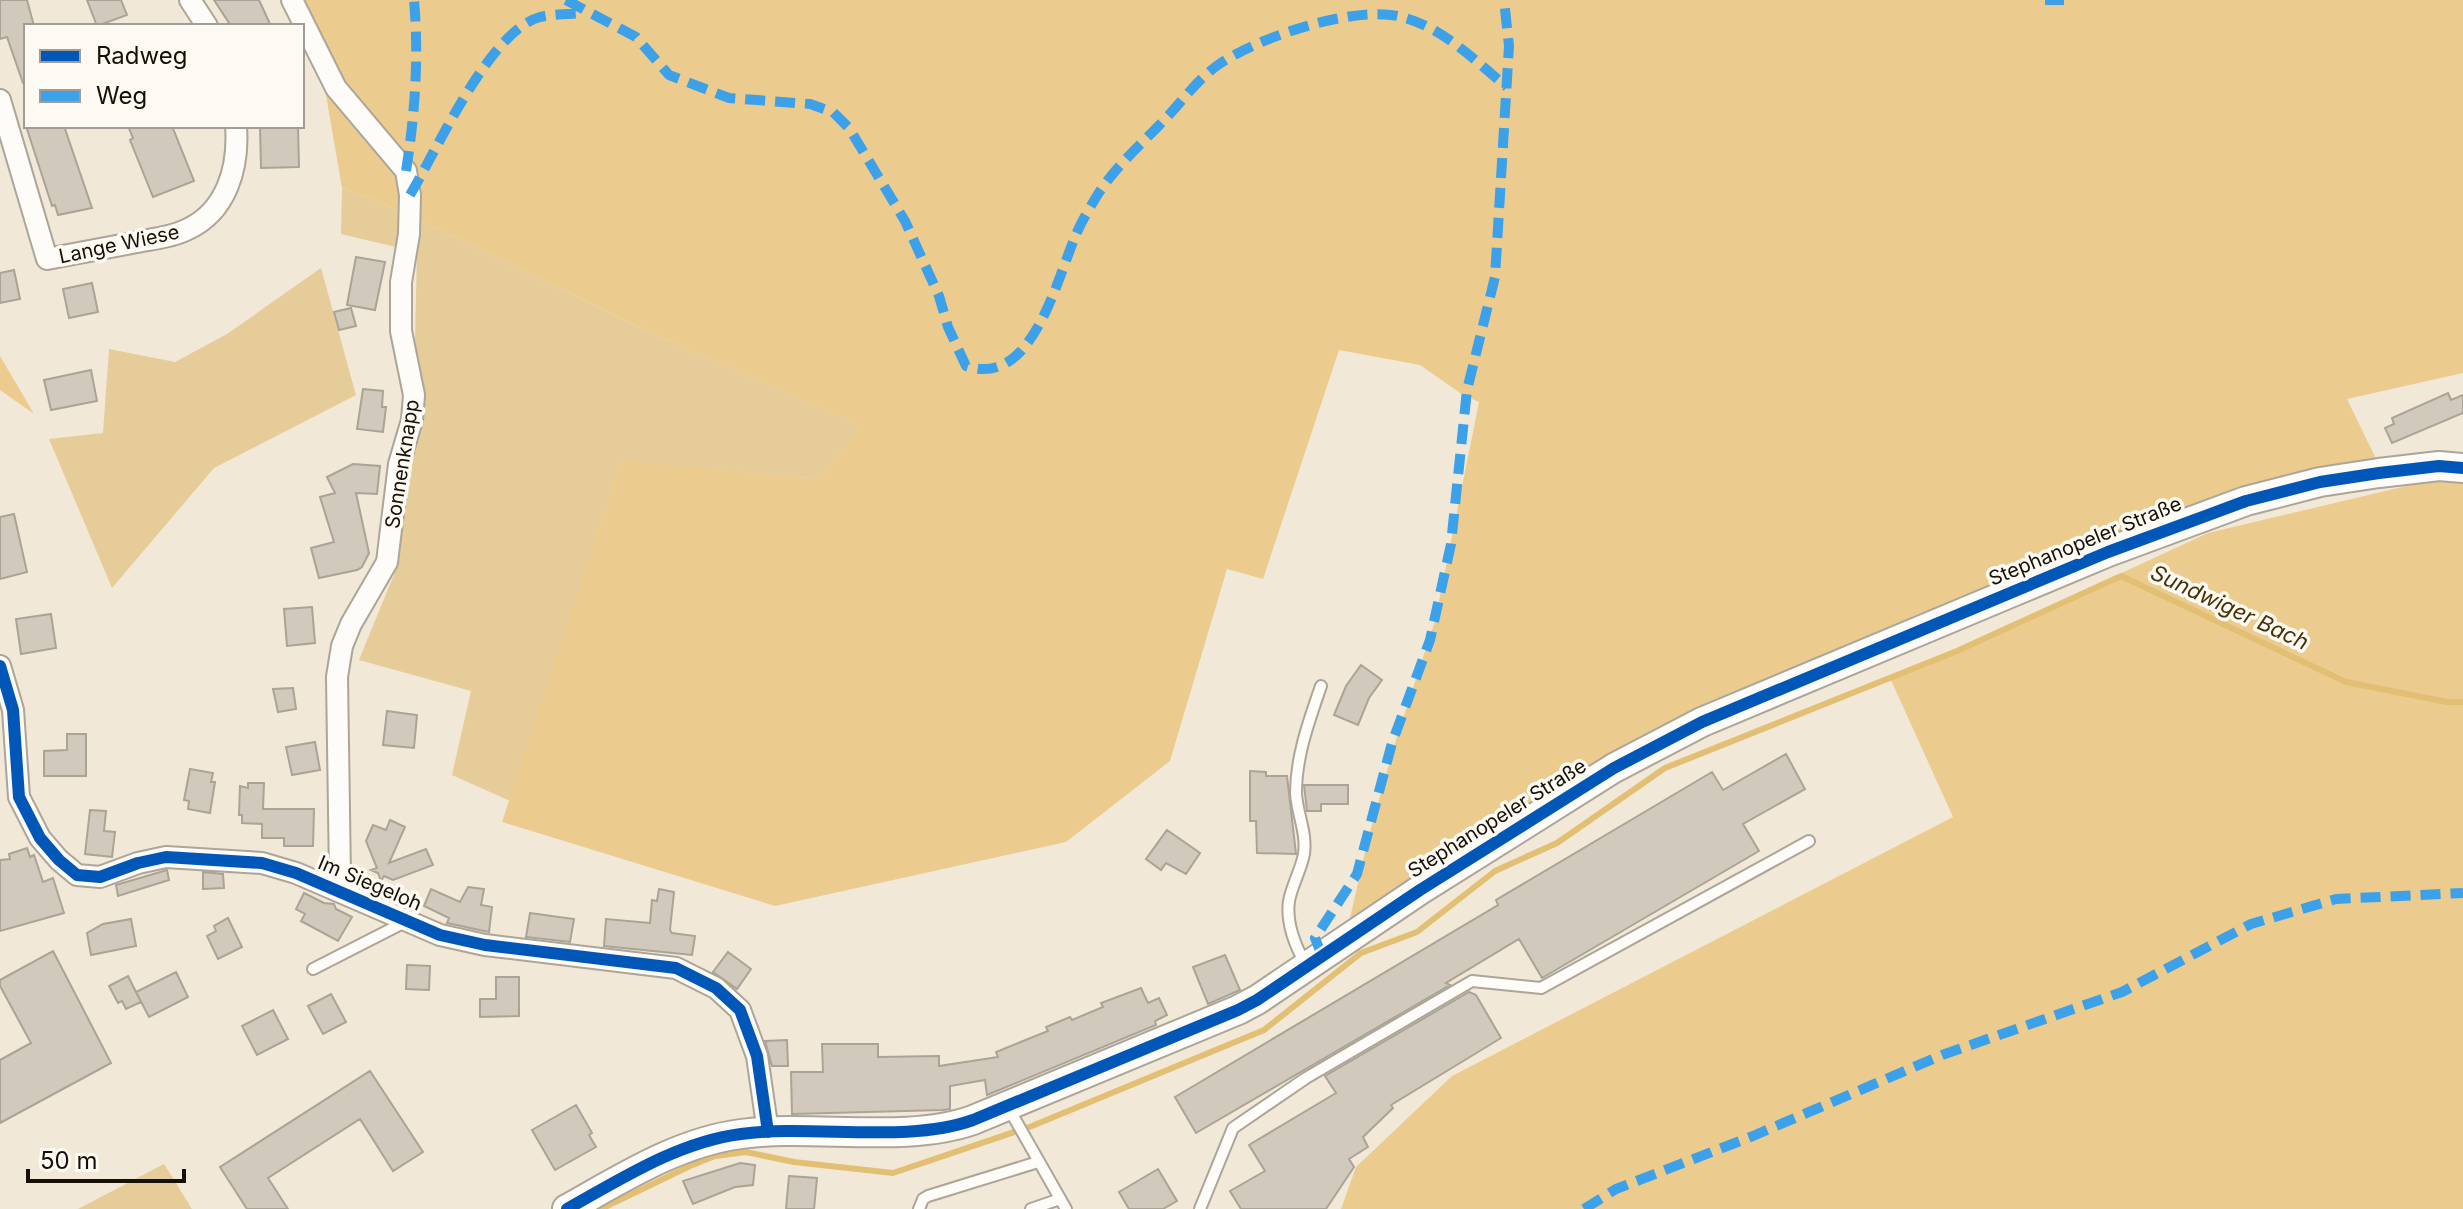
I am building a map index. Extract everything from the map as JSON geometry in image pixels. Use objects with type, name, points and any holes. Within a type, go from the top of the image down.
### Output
[{"type":"street","points":[[190,0],[206,24]]},
{"type":"street","name":"Sonnenknapp","points":[[292,0],[336,88],[406,171],[410,195],[409,234],[401,282],[401,331],[414,395],[413,408],[399,464],[387,562],[351,624],[342,646],[337,677],[340,877],[337,890]]},
{"type":"street","name":"Lange Wiese","points":[[0,100],[47,259],[158,238],[185,231],[200,222],[219,203],[232,181],[236,128]]},
{"type":"street","name":"Stephanopeler Straße","points":[[567,1209],[650,1164],[719,1138],[768,1132],[932,1129],[1011,1113],[1238,1010],[1601,776],[1702,722],[2108,552],[2246,501],[2320,482],[2364,475],[2439,466],[2463,468]]},
{"type":"street","name":"Im Siegeloh","points":[[0,666],[13,710],[19,797],[40,838],[77,875],[100,877],[166,857],[262,863],[296,873],[440,935],[485,945],[676,968],[707,982],[740,1010],[757,1056],[768,1132]]},
{"type":"lane","points":[[1307,966],[1295,946],[1289,903],[1304,853],[1304,827],[1296,795],[1298,771],[1303,739],[1321,686]]},
{"type":"lane","points":[[1200,1209],[1233,1128],[1306,1078],[1472,981],[1541,988],[1809,841]]},
{"type":"lane","points":[[313,969],[407,921]]},
{"type":"lane","points":[[1011,1113],[1063,1204],[1031,1209]]},
{"type":"lane","points":[[919,1209],[923,1199],[928,1196],[1038,1162]]},
{"type":"shaded area","points":[[290,0],[2463,0],[2463,373],[2347,399],[2378,463],[1761,685],[1348,927],[1394,746],[1435,621],[1479,402],[1463,395],[1420,365],[1339,350],[1263,579],[1227,569],[1170,761],[1066,842],[775,906],[502,822],[621,460],[819,479],[861,426],[649,332],[408,214],[342,188],[321,66],[304,24]]},
{"type":"shaded area","points":[[342,188],[408,214],[649,332],[862,426],[819,479],[621,461],[510,801],[452,775],[471,691],[359,660],[395,572],[412,469],[417,252],[341,234]]},
{"type":"shaded area","points":[[321,268],[356,395],[214,468],[112,588],[49,439],[103,433],[109,349],[175,362],[227,334]]},
{"type":"shaded area","points":[[0,356],[34,414],[0,390]]},
{"type":"shaded area","points":[[2436,479],[2463,482],[2463,1209],[1341,1209],[1356,1167],[1452,1076],[1953,817],[1891,680],[2208,533]]},
{"type":"shaded area","points":[[164,1164],[192,1209],[78,1209]]},
{"type":"building","points":[[0,0],[27,0],[33,24],[24,24],[24,83],[7,37],[0,39]]},
{"type":"building","points":[[87,0],[121,0],[127,15],[96,24]]},
{"type":"building","points":[[214,0],[259,0],[270,24],[230,24]]},
{"type":"building","points":[[27,128],[65,128],[92,208],[58,215],[55,205],[52,206]]},
{"type":"building","points":[[129,128],[173,128],[194,181],[153,197],[130,140],[133,138]]},
{"type":"building","points":[[260,128],[298,128],[299,167],[261,168]]},
{"type":"building","points":[[356,257],[385,262],[375,310],[347,305]]},
{"type":"building","points":[[14,270],[20,299],[0,303],[0,273]]},
{"type":"building","points":[[92,283],[98,312],[69,318],[63,289]]},
{"type":"building","points":[[351,308],[356,326],[339,330],[334,312]]},
{"type":"building","points":[[91,370],[97,401],[51,410],[44,380]]},
{"type":"building","points":[[363,389],[383,391],[382,407],[386,407],[383,432],[357,429]]},
{"type":"building","points":[[2448,393],[2451,400],[2463,395],[2463,413],[2392,443],[2385,428],[2394,424],[2392,418]]},
{"type":"building","points":[[353,464],[380,466],[377,494],[356,493],[369,553],[357,570],[319,578],[311,548],[334,542],[320,497],[335,493],[327,477]]},
{"type":"building","points":[[14,514],[27,572],[0,579],[0,517]]},
{"type":"building","points":[[312,607],[315,643],[287,646],[284,609]]},
{"type":"building","points":[[51,614],[56,648],[21,654],[16,619]]},
{"type":"building","points":[[1361,665],[1382,680],[1369,698],[1358,725],[1334,715],[1346,686]]},
{"type":"building","points":[[293,688],[296,709],[278,712],[273,689]]},
{"type":"building","points":[[387,711],[417,715],[414,748],[383,745]]},
{"type":"building","points":[[67,734],[86,734],[86,776],[44,776],[44,751],[67,750]]},
{"type":"building","points":[[315,742],[320,770],[292,775],[286,747]]},
{"type":"building","points":[[1786,754],[1805,789],[1743,824],[1759,851],[1542,978],[1519,939],[1446,983],[1450,985],[1196,1133],[1175,1097],[1498,905],[1496,900],[1712,772],[1723,790]]},
{"type":"building","points":[[190,769],[213,773],[211,782],[215,782],[210,813],[188,809],[189,801],[184,800]]},
{"type":"building","points":[[1250,771],[1266,772],[1266,776],[1287,776],[1296,854],[1257,853],[1256,821],[1250,821]]},
{"type":"building","points":[[248,783],[264,783],[263,809],[314,809],[313,846],[284,846],[284,838],[262,838],[262,824],[242,823],[242,815],[239,815],[240,786],[248,788]]},
{"type":"building","points":[[1304,785],[1348,785],[1348,804],[1321,804],[1321,811],[1307,811]]},
{"type":"building","points":[[90,810],[106,811],[104,831],[115,832],[112,857],[85,854]]},
{"type":"building","points":[[390,820],[405,827],[389,863],[426,849],[433,865],[393,880],[384,876],[381,881],[378,873],[371,870],[377,868],[366,841],[373,825],[386,830]]},
{"type":"building","points":[[1167,830],[1200,853],[1186,874],[1166,863],[1161,870],[1146,859]]},
{"type":"building","points":[[27,848],[30,857],[34,855],[43,882],[53,878],[64,913],[0,931],[0,860],[10,859],[9,854]]},
{"type":"building","points":[[167,870],[169,880],[118,896],[116,885]]},
{"type":"building","points":[[203,872],[223,874],[224,888],[203,889]]},
{"type":"building","points":[[468,887],[484,889],[481,905],[492,907],[489,932],[447,923],[449,918],[424,906],[431,889],[460,902]]},
{"type":"building","points":[[659,889],[674,892],[670,930],[672,933],[695,936],[692,955],[604,946],[606,919],[650,923],[652,900],[657,901]]},
{"type":"building","points":[[304,893],[324,903],[334,904],[336,909],[352,917],[338,941],[301,921],[305,914],[296,909]]},
{"type":"building","points":[[530,913],[574,919],[570,942],[526,937]]},
{"type":"building","points":[[228,918],[242,947],[218,959],[207,936],[216,931],[214,926]]},
{"type":"building","points":[[131,919],[136,946],[91,955],[87,933],[103,924]]},
{"type":"building","points":[[53,951],[111,1063],[0,1123],[0,1060],[31,1043],[0,986],[0,980]]},
{"type":"building","points":[[728,952],[751,969],[737,989],[713,972]]},
{"type":"building","points":[[1225,955],[1240,990],[1208,1004],[1193,967]]},
{"type":"building","points":[[407,965],[430,966],[429,990],[406,989]]},
{"type":"building","points":[[176,972],[188,997],[149,1017],[136,992]]},
{"type":"building","points":[[128,976],[141,1002],[126,1009],[122,1001],[118,1003],[109,986]]},
{"type":"building","points":[[496,977],[519,977],[519,1016],[480,1017],[480,999],[496,999]]},
{"type":"building","points":[[1141,988],[1148,1003],[1159,998],[1167,1015],[1155,1021],[1156,1025],[987,1095],[985,1080],[950,1086],[950,1109],[792,1114],[791,1072],[823,1072],[822,1044],[878,1044],[878,1057],[939,1056],[939,1066],[998,1057],[996,1052],[1048,1031],[1046,1027],[1070,1017],[1072,1020],[1103,1007],[1101,1003]]},
{"type":"building","points":[[1469,992],[1476,995],[1501,1038],[1391,1105],[1393,1108],[1363,1137],[1368,1147],[1349,1159],[1354,1167],[1326,1209],[1241,1209],[1230,1191],[1265,1171],[1249,1145],[1336,1093],[1325,1076]]},
{"type":"building","points":[[331,994],[346,1022],[323,1034],[308,1006]]},
{"type":"building","points":[[273,1010],[288,1039],[257,1055],[242,1026]]},
{"type":"building","points":[[787,1040],[788,1066],[772,1066],[765,1041]]},
{"type":"building","points":[[370,1071],[423,1152],[393,1171],[360,1119],[268,1178],[288,1209],[247,1209],[220,1167]]},
{"type":"building","points":[[576,1105],[592,1133],[589,1135],[596,1147],[555,1170],[532,1130]]},
{"type":"building","points":[[740,1163],[755,1165],[753,1185],[735,1187],[693,1204],[683,1181]]},
{"type":"building","points":[[1158,1169],[1177,1201],[1163,1209],[1129,1209],[1119,1192]]},
{"type":"building","points":[[789,1176],[817,1178],[814,1209],[786,1209]]},
{"type":"waterway","name":"Sundwiger Bach","points":[[601,1209],[715,1156],[746,1152],[794,1162],[893,1173],[1032,1126],[1264,1030],[1361,953],[1417,932],[1495,871],[1557,843],[1665,768],[1957,651],[2121,576],[2346,682],[2447,702],[2463,702]]},
{"type":"marked path","points":[[406,171],[415,86],[414,0]]},
{"type":"marked path","points":[[566,0],[636,37],[669,75],[729,98],[810,104],[833,112],[849,128],[905,221],[966,366],[981,369],[995,368],[1009,362],[1030,339],[1052,296],[1079,227],[1110,177],[1204,77],[1235,55],[1307,26],[1334,19],[1382,14],[1402,17],[1432,29],[1458,46],[1507,87]]},
{"type":"marked path","points":[[1322,956],[1315,938],[1357,874],[1392,743],[1430,640],[1451,544],[1467,390],[1495,277],[1509,46],[1504,0]]},
{"type":"marked path","points":[[2045,0],[2064,0]]},
{"type":"marked path","points":[[410,195],[466,94],[502,44],[521,27],[540,17],[584,13]]},
{"type":"marked path","points":[[1584,1209],[1616,1189],[1753,1136],[1942,1055],[2122,992],[2251,924],[2336,899],[2463,893]]},
{"type":"cycle path","points":[[567,1209],[672,1153],[718,1138],[769,1132],[918,1131],[973,1120],[1257,1000],[1420,890],[1614,768],[1702,722],[2108,552],[2246,501],[2320,482],[2379,473],[2439,466],[2463,468]]},
{"type":"cycle path","points":[[0,666],[13,710],[19,797],[40,838],[77,875],[100,877],[166,857],[262,863],[296,873],[440,935],[485,945],[676,968],[716,988],[740,1010],[757,1056],[768,1132]]}]
